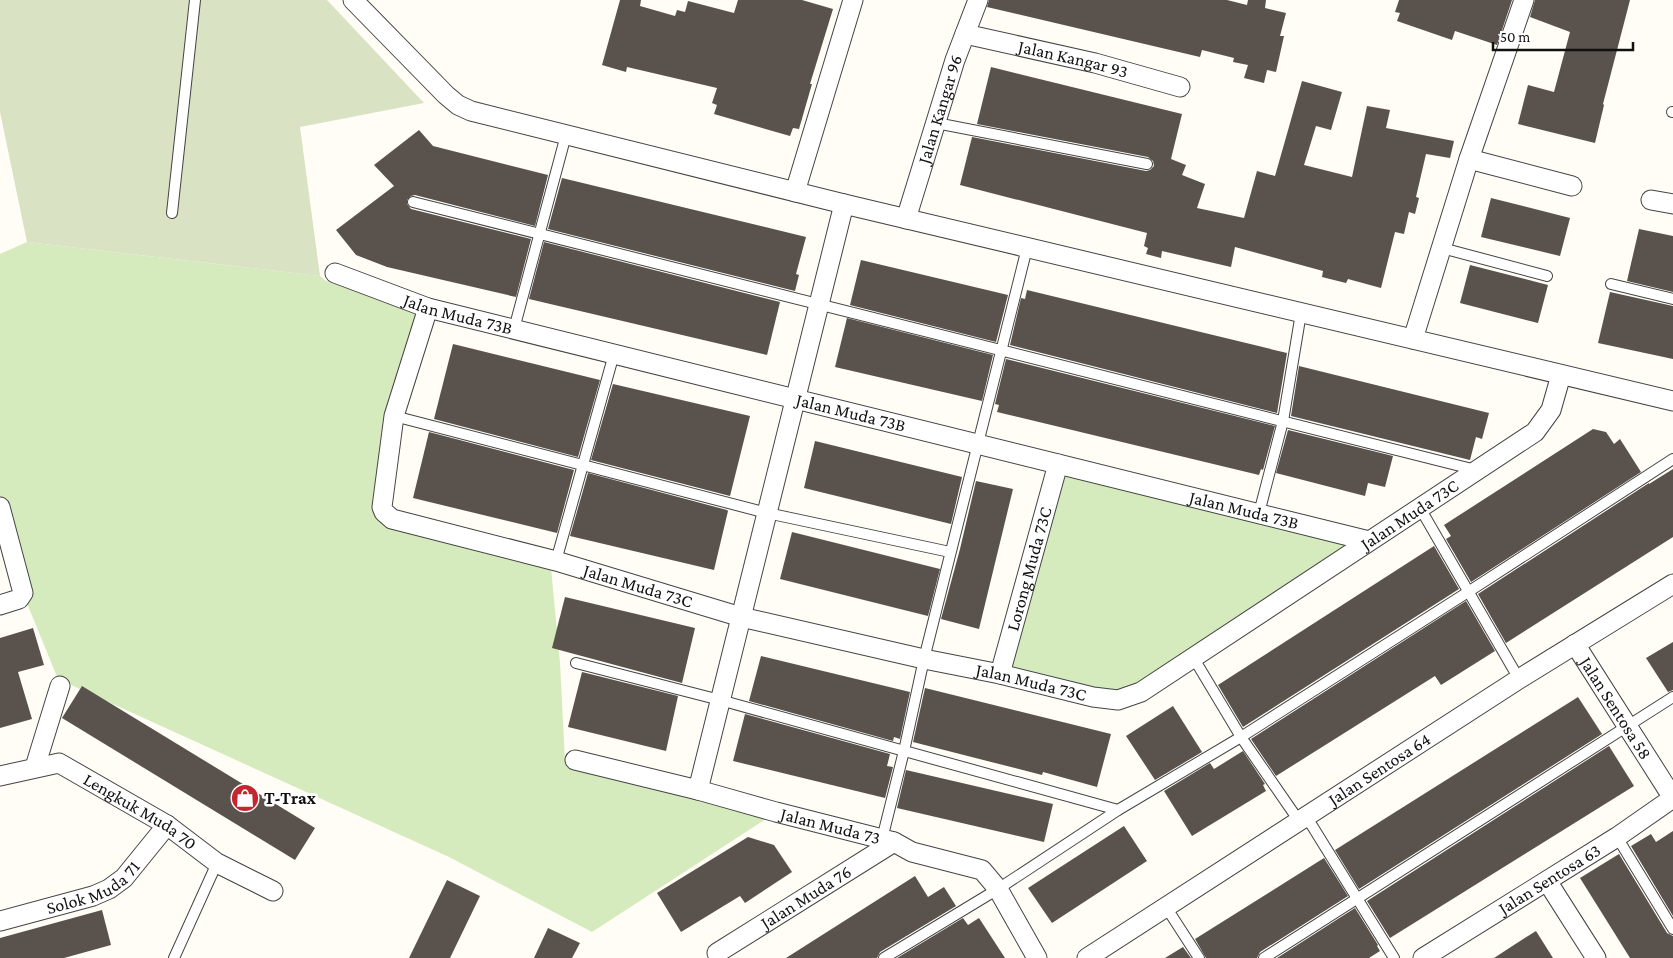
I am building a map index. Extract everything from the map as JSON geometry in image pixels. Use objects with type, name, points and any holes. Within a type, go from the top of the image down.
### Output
[{"type":"street","points":[[353,0],[446,95],[458,105],[471,111],[906,219],[1673,401]]},
{"type":"street","points":[[795,192],[853,0]]},
{"type":"street","name":"Jalan Kangar 96","points":[[906,219],[956,60],[978,0]]},
{"type":"street","points":[[1413,339],[1469,159],[1524,0]]},
{"type":"street","name":"Jalan Kangar 93","points":[[965,34],[1095,63],[1180,87]]},
{"type":"street","points":[[1469,159],[1572,186]]},
{"type":"street","points":[[1651,200],[1673,204]]},
{"type":"street","points":[[698,790],[844,204]]},
{"type":"street","name":"Jalan Muda 73B","points":[[335,273],[428,308],[1369,541]]},
{"type":"street","points":[[394,416],[428,308]]},
{"type":"street","name":"Jalan Muda 73C","points":[[394,416],[382,506],[387,516],[402,522],[556,561],[741,618],[924,660],[1000,674],[1093,697],[1118,700],[1141,692],[1535,432],[1551,410],[1562,374]]},
{"type":"street","name":"Lorong Muda 73C","points":[[1000,674],[1058,464]]},
{"type":"street","points":[[0,507],[23,593],[19,599],[0,605]]},
{"type":"street","name":"Jalan Sentosa 64","points":[[1087,958],[1519,679],[1673,584]]},
{"type":"street","name":"Jalan Sentosa 58","points":[[1575,644],[1673,798]]},
{"type":"street","points":[[35,767],[60,686]]},
{"type":"street","name":"Jalan Muda 73","points":[[575,760],[888,840],[912,852],[982,870],[998,889],[1038,958]]},
{"type":"street","name":"Lengkuk Muda 70","points":[[0,776],[59,763],[167,825],[217,863],[273,891]]},
{"type":"street","name":"Jalan Sentosa 63","points":[[1423,958],[1617,837],[1673,798]]},
{"type":"street","name":"Solok Muda 71","points":[[0,921],[93,896],[109,889],[124,878],[167,825]]},
{"type":"street","name":"Jalan Muda 76","points":[[717,953],[888,840]]},
{"type":"street","points":[[1547,881],[1596,958]]},
{"type":"lane","points":[[172,213],[194,0]]},
{"type":"lane","points":[[936,123],[1147,164]]},
{"type":"lane","points":[[514,329],[566,135]]},
{"type":"lane","points":[[413,202],[1477,470]]},
{"type":"lane","points":[[888,840],[904,751],[924,660],[1027,248]]},
{"type":"lane","points":[[1442,248],[1547,276]]},
{"type":"lane","points":[[1612,284],[1673,299]]},
{"type":"lane","points":[[1259,513],[1283,421],[1301,313]]},
{"type":"lane","points":[[556,561],[614,354]]},
{"type":"lane","points":[[394,416],[767,513],[950,552]]},
{"type":"lane","points":[[884,958],[998,889],[1118,810],[1241,737],[1673,458]]},
{"type":"lane","points":[[1420,508],[1519,679]]},
{"type":"lane","points":[[1193,657],[1241,737],[1302,818],[1358,898],[1394,958]]},
{"type":"lane","points":[[576,663],[720,700],[1118,810]]},
{"type":"lane","points":[[1264,958],[1673,697]]},
{"type":"lane","points":[[1617,837],[1673,928]]},
{"type":"lane","points":[[174,958],[217,863]]},
{"type":"lane","points":[[1166,907],[1199,958]]},
{"type":"green space","points":[[0,0],[327,0],[424,103],[300,127],[320,276],[27,242],[0,112]]},
{"type":"green space","points":[[27,242],[320,276],[326,281],[417,311],[380,505],[551,568],[560,663],[565,762],[775,813],[592,932],[449,857],[58,679],[28,606],[0,502],[0,254]]},
{"type":"green space","points":[[1058,464],[1369,541],[1118,700],[1000,674]]},
{"type":"building","points":[[620,0],[641,0],[640,6],[675,16],[677,10],[685,12],[688,1],[734,13],[738,0],[802,0],[833,9],[810,84],[812,84],[799,129],[793,128],[790,136],[714,114],[717,105],[712,103],[717,88],[627,67],[626,72],[602,65]]},
{"type":"building","points":[[989,0],[1227,0],[1247,5],[1248,0],[1266,0],[1265,8],[1286,13],[1280,36],[1284,36],[1276,72],[1267,70],[1264,83],[1244,78],[1248,65],[1233,62],[1234,58],[1202,50],[1200,57],[987,7]]},
{"type":"building","points":[[1399,0],[1512,0],[1497,45],[1455,31],[1452,40],[1397,21],[1400,13],[1395,12]]},
{"type":"building","points":[[1535,0],[1630,0],[1603,104],[1595,143],[1518,124],[1528,85],[1554,92],[1570,32],[1530,17]]},
{"type":"building","points":[[991,67],[1182,114],[1171,159],[1186,165],[1182,175],[1205,184],[1197,208],[1244,218],[1257,171],[1275,176],[1302,81],[1342,92],[1331,130],[1316,126],[1304,165],[1352,177],[1367,106],[1390,110],[1386,128],[1454,141],[1450,158],[1426,154],[1416,197],[1419,198],[1415,214],[1409,212],[1404,234],[1395,232],[1381,288],[1348,279],[1346,283],[1322,277],[1323,271],[1235,247],[1231,267],[1162,251],[1161,258],[1146,254],[1148,248],[1144,246],[1147,233],[960,185],[972,137],[1146,171],[1154,166],[1153,161],[1148,157],[977,124]]},
{"type":"building","points":[[419,130],[433,146],[548,175],[535,226],[415,195],[407,200],[407,204],[411,209],[531,239],[516,297],[387,267],[356,255],[336,230],[394,186],[374,165]]},
{"type":"building","points":[[562,178],[806,237],[796,274],[799,275],[795,291],[548,229]]},
{"type":"building","points":[[1491,198],[1570,218],[1560,256],[1481,237]]},
{"type":"building","points":[[1639,229],[1673,236],[1673,292],[1627,281]]},
{"type":"building","points":[[544,242],[780,302],[767,355],[529,299]]},
{"type":"building","points":[[861,260],[1008,295],[996,342],[850,305]]},
{"type":"building","points":[[1470,265],[1548,285],[1538,323],[1460,303]]},
{"type":"building","points":[[1027,290],[1287,353],[1277,413],[1010,345],[1021,298],[1025,299]]},
{"type":"building","points":[[1610,292],[1673,306],[1673,359],[1598,343]]},
{"type":"building","points":[[847,318],[993,355],[982,401],[835,367]]},
{"type":"building","points":[[453,344],[600,380],[578,457],[434,419]]},
{"type":"building","points":[[1006,359],[1275,426],[1263,470],[1261,469],[1259,475],[997,412],[999,405],[995,404]]},
{"type":"building","points":[[1299,366],[1489,413],[1482,439],[1476,437],[1470,460],[1291,416]]},
{"type":"building","points":[[613,384],[750,416],[730,496],[591,460]]},
{"type":"building","points":[[1593,429],[1606,432],[1614,444],[1620,439],[1641,472],[1471,582],[1446,539],[1451,536],[1444,525]]},
{"type":"building","points":[[1288,430],[1393,456],[1385,487],[1368,483],[1365,496],[1276,473]]},
{"type":"building","points":[[429,432],[574,470],[557,533],[413,498]]},
{"type":"building","points":[[815,441],[962,477],[951,524],[804,488]]},
{"type":"building","points":[[1673,469],[1673,537],[1506,643],[1478,594]]},
{"type":"building","points":[[588,473],[727,510],[714,570],[570,536]]},
{"type":"building","points":[[976,481],[1013,489],[979,629],[941,619]]},
{"type":"building","points":[[792,532],[940,569],[928,616],[780,579]]},
{"type":"building","points":[[1434,546],[1459,589],[1243,727],[1218,685]]},
{"type":"building","points":[[565,597],[695,628],[682,683],[552,648]]},
{"type":"building","points":[[1466,601],[1495,651],[1441,685],[1435,676],[1276,776],[1251,739]]},
{"type":"building","points":[[33,628],[44,665],[18,672],[32,719],[0,728],[0,638]]},
{"type":"building","points":[[1673,642],[1673,690],[1668,692],[1646,658]]},
{"type":"building","points":[[761,656],[910,692],[900,739],[894,737],[893,741],[749,701]]},
{"type":"building","points":[[582,672],[678,696],[666,751],[568,727]]},
{"type":"building","points":[[82,686],[315,828],[295,860],[62,718]]},
{"type":"building","points":[[925,688],[1111,734],[1097,787],[1043,772],[1042,775],[913,742]]},
{"type":"building","points":[[1578,697],[1602,734],[1359,889],[1335,850]]},
{"type":"building","points":[[1173,706],[1202,752],[1155,780],[1126,736]]},
{"type":"building","points":[[745,714],[890,754],[887,766],[893,767],[885,798],[733,761]]},
{"type":"building","points":[[1609,746],[1634,786],[1390,938],[1367,901]]},
{"type":"building","points":[[1243,751],[1265,784],[1263,785],[1266,791],[1192,836],[1164,791],[1210,763],[1214,769]]},
{"type":"building","points":[[906,770],[1053,804],[1044,842],[897,808]]},
{"type":"building","points":[[1124,826],[1147,861],[1052,923],[1028,888]]},
{"type":"building","points":[[1673,831],[1673,916],[1631,846],[1651,834],[1656,842]]},
{"type":"building","points":[[748,837],[774,845],[792,872],[745,903],[740,896],[681,932],[657,893]]},
{"type":"building","points":[[1619,854],[1667,933],[1673,936],[1673,958],[1630,958],[1580,878]]},
{"type":"building","points":[[1324,858],[1348,896],[1260,952],[1257,958],[1206,958],[1195,939]]},
{"type":"building","points":[[915,876],[928,897],[944,887],[956,906],[880,952],[877,958],[786,958]]},
{"type":"building","points":[[447,880],[480,896],[450,958],[409,958]]},
{"type":"building","points":[[1355,908],[1380,951],[1369,958],[1277,958]]},
{"type":"building","points":[[102,910],[111,945],[64,958],[0,958],[0,938]]},
{"type":"building","points":[[963,918],[968,925],[979,918],[1005,958],[897,958]]},
{"type":"building","points":[[548,928],[580,943],[572,958],[534,958]]},
{"type":"building","points":[[1536,931],[1553,958],[1494,958],[1517,943]]},
{"type":"building","points":[[1183,947],[1191,958],[1165,958]]},
{"type":"place","name":"T-Trax","points":[[245,798]]}]
